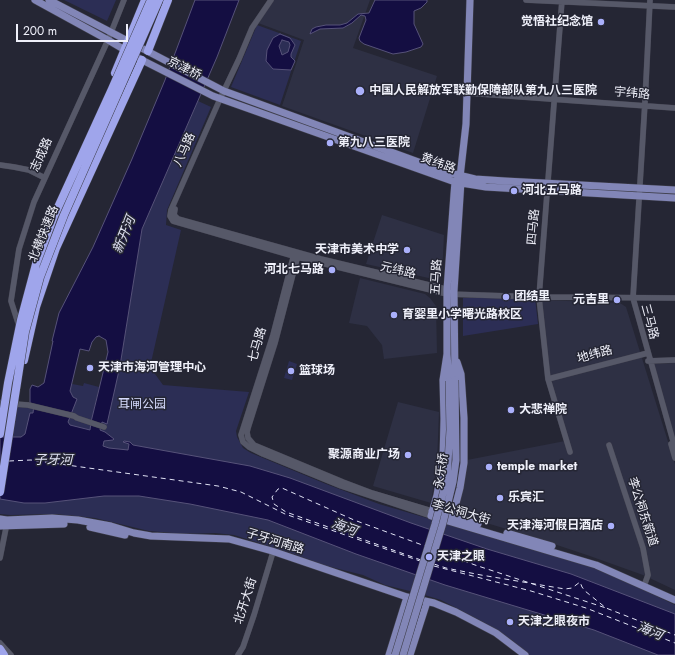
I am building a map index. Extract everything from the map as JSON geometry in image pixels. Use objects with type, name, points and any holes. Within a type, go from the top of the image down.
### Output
[{"type":"highway","points":[[0,434],[8,383],[14,328],[25,283],[36,248],[58,195],[94,121],[145,0]]},
{"type":"highway","name":"北横快速路","points":[[8,383],[31,280],[54,216],[112,90],[151,0]]},
{"type":"highway","name":"北横快速路","points":[[0,492],[25,332],[40,278],[64,215],[159,0]]},
{"type":"highway","points":[[148,51],[168,0]]},
{"type":"highway","points":[[16,394],[36,307],[46,278],[69,220],[142,60]]},
{"type":"highway","points":[[0,649],[4,655]]},
{"type":"main road","name":"京津桥","points":[[34,0],[205,93]]},
{"type":"main road","name":"京津桥","points":[[49,0],[209,84]]},
{"type":"main road","name":"五马路","points":[[452,380],[447,354],[450,292],[459,181],[466,124],[470,0]]},
{"type":"main road","name":"黄纬路","points":[[209,84],[459,181]]},
{"type":"main road","name":"黄纬路","points":[[205,93],[459,181],[486,187],[548,187],[639,193],[675,198]]},
{"type":"main road","name":"黄纬路","points":[[639,193],[675,190]]},
{"type":"main road","name":"五马路","points":[[450,292],[455,354],[452,380]]},
{"type":"main road","points":[[432,513],[437,495],[443,459],[443,380],[447,354]]},
{"type":"main road","points":[[452,519],[460,488],[464,463],[464,418],[461,374],[455,354]]},
{"type":"main road","name":"永乐桥","points":[[395,655],[436,524],[447,478],[452,380]]},
{"type":"main road","name":"永乐桥","points":[[403,655],[443,523],[452,488],[456,460],[452,380]]},
{"type":"main road","name":"李公祠大街","points":[[432,513],[585,557],[645,584],[675,600]]},
{"type":"main road","name":"子牙河南路","points":[[3,523],[52,518],[78,520],[111,526],[134,533],[151,536],[229,539],[406,598],[456,612],[496,633],[524,655]]},
{"type":"main road","name":"李公祠大街","points":[[645,584],[675,595]]},
{"type":"main road","points":[[389,655],[406,598]]},
{"type":"main road","points":[[410,655],[426,603]]},
{"type":"main road","name":"子牙河南路","points":[[426,603],[476,625],[520,655]]},
{"type":"street","name":"志成路","points":[[11,405],[22,334],[11,301],[19,249],[34,202],[108,40],[124,0]]},
{"type":"street","name":"八马路","points":[[173,217],[175,208],[252,28],[271,0]]},
{"type":"street","points":[[526,0],[650,2],[675,7]]},
{"type":"street","name":"四马路","points":[[562,1],[539,296],[548,379],[570,452]]},
{"type":"street","name":"三马路","points":[[650,2],[633,296],[649,361],[674,444],[675,458]]},
{"type":"street","name":"宇纬路","points":[[467,93],[675,108]]},
{"type":"street","points":[[0,165],[29,170],[45,178]]},
{"type":"street","name":"元纬路","points":[[173,217],[296,254],[450,292],[539,296],[675,297]]},
{"type":"street","name":"七马路","points":[[248,438],[248,428],[275,343],[296,254]]},
{"type":"street","name":"七马路","points":[[243,442],[241,435],[273,336],[296,254]]},
{"type":"street","name":"地纬路","points":[[548,379],[647,353]]},
{"type":"street","points":[[649,361],[675,360]]},
{"type":"street","points":[[0,403],[11,405],[28,405],[74,416],[103,427]]},
{"type":"street","name":"李公祠大街","points":[[248,438],[254,445],[343,482],[432,513]]},
{"type":"street","name":"李公祠大街","points":[[243,442],[249,448],[341,486],[432,513]]},
{"type":"street","name":"李公祠东箭道","points":[[609,445],[643,548],[648,575],[645,584]]},
{"type":"street","points":[[0,558],[3,523]]},
{"type":"street","name":"北开大街","points":[[238,655],[254,615],[273,554]]},
{"type":"street","points":[[0,644],[11,655]]},
{"type":"shaded area","name":"中国人民解放军联勤保障部队第九八三医院","points":[[273,0],[370,0],[353,48],[437,76],[413,153],[282,106],[304,40],[258,23]]},
{"type":"shaded area","name":"天津市美术中学","points":[[382,215],[444,235],[442,274],[439,277],[433,279],[366,264]]},
{"type":"shaded area","name":"育婴里小学曙光路校区","points":[[360,278],[425,294],[430,298],[436,306],[437,353],[384,359],[382,345],[367,326],[349,323]]},
{"type":"shaded area","points":[[541,300],[620,303],[626,307],[675,464],[675,590],[643,575],[587,555],[457,514],[467,460],[565,441],[550,381]]},
{"type":"shaded area","points":[[675,363],[675,438],[654,364]]},
{"type":"shaded area","points":[[398,402],[439,412],[437,464],[431,503],[373,486]]},
{"type":"green space","points":[[64,0],[116,0],[107,21]]},
{"type":"green space","points":[[257,25],[301,41],[280,105],[231,87]]},
{"type":"green space","name":"耳闸公园","points":[[198,101],[211,107],[167,210],[166,225],[181,230],[150,367],[163,385],[249,392],[236,431],[237,437],[243,448],[251,453],[379,504],[587,565],[630,583],[675,605],[675,655],[528,655],[512,640],[487,624],[441,600],[385,585],[363,575],[323,565],[234,535],[215,533],[184,534],[149,531],[95,518],[55,514],[0,514],[0,399],[71,413],[73,397],[70,391],[72,384],[83,386],[84,383],[99,387],[92,419],[120,366],[142,229]]},
{"type":"green space","points":[[463,298],[535,298],[538,324],[463,336]]},
{"type":"green space","name":"篮球场","points":[[289,361],[297,364],[292,380],[284,378]]},
{"type":"water","name":"子牙河","points":[[195,0],[239,0],[217,57],[142,229],[120,366],[107,424],[102,422],[100,430],[114,439],[104,441],[103,446],[128,450],[129,444],[123,442],[124,441],[130,442],[133,445],[250,466],[290,478],[411,523],[487,549],[571,574],[675,614],[675,655],[658,655],[594,630],[445,585],[356,554],[268,520],[190,504],[139,496],[104,496],[45,503],[24,503],[0,499],[0,437],[21,437],[25,434],[30,413],[33,413],[34,404],[30,403],[30,389],[32,385],[38,387],[44,383],[59,313],[93,247],[165,80]],"holes":[[[99,336],[106,340],[108,352],[90,430],[70,425],[68,422],[77,399],[73,397],[70,391],[80,349],[89,351],[92,342],[96,337]]]},
{"type":"water","points":[[375,0],[427,0],[421,8],[414,11],[414,24],[423,44],[421,47],[406,52],[393,54],[364,44],[359,38],[366,20],[365,16],[361,15],[352,23],[343,28],[320,29],[310,34],[312,29],[316,27],[340,25],[347,23],[358,14],[369,13]]},
{"type":"water","points":[[280,34],[290,38],[295,45],[291,57],[295,61],[291,70],[273,69],[266,61],[267,50],[273,38]],"holes":[[[282,40],[289,42],[290,45],[288,52],[282,55],[279,46]]]},
{"type":"ferry route","points":[[9,461],[31,460],[218,486],[241,492],[285,514],[420,561]]},
{"type":"ferry route","points":[[421,560],[286,512],[274,504],[272,497],[278,489],[282,488],[354,520],[425,546]]},
{"type":"ferry route","points":[[438,551],[475,565],[606,608]]},
{"type":"ferry route","points":[[434,564],[481,575],[565,589],[572,588],[580,582],[585,591],[606,608],[675,635]]},
{"type":"ferry route","points":[[434,566],[531,591],[586,608],[675,643]]},
{"type":"place","name":"觉悟社纪念馆","points":[[601,22]]},
{"type":"place","name":"中国人民解放军联勤保障部队第九八三医院","points":[[360,91]]},
{"type":"place","name":"第九八三医院","points":[[330,143]]},
{"type":"place","name":"河北五马路","points":[[514,191]]},
{"type":"place","name":"天津市美术中学","points":[[407,250]]},
{"type":"place","name":"河北七马路","points":[[332,270]]},
{"type":"place","name":"团结里","points":[[506,297]]},
{"type":"place","name":"元吉里","points":[[617,300]]},
{"type":"place","name":"育婴里小学曙光路校区","points":[[394,315]]},
{"type":"place","name":"天津市海河管理中心","points":[[90,368]]},
{"type":"place","name":"篮球场","points":[[291,371]]},
{"type":"place","name":"大悲禅院","points":[[511,410]]},
{"type":"place","name":"聚源商业广场","points":[[408,455]]},
{"type":"place","name":"temple market","points":[[489,467]]},
{"type":"place","name":"乐宾汇","points":[[500,498]]},
{"type":"place","name":"天津海河假日酒店","points":[[611,526]]},
{"type":"place","name":"天津之眼","points":[[429,557]]},
{"type":"place","name":"天津之眼夜市","points":[[510,622]]},
{"type":"water label","name":"新开河","points":[[125,235]]},
{"type":"water label","name":"海河","points":[[344,528]]},
{"type":"water label","name":"海河","points":[[650,632]]}]
